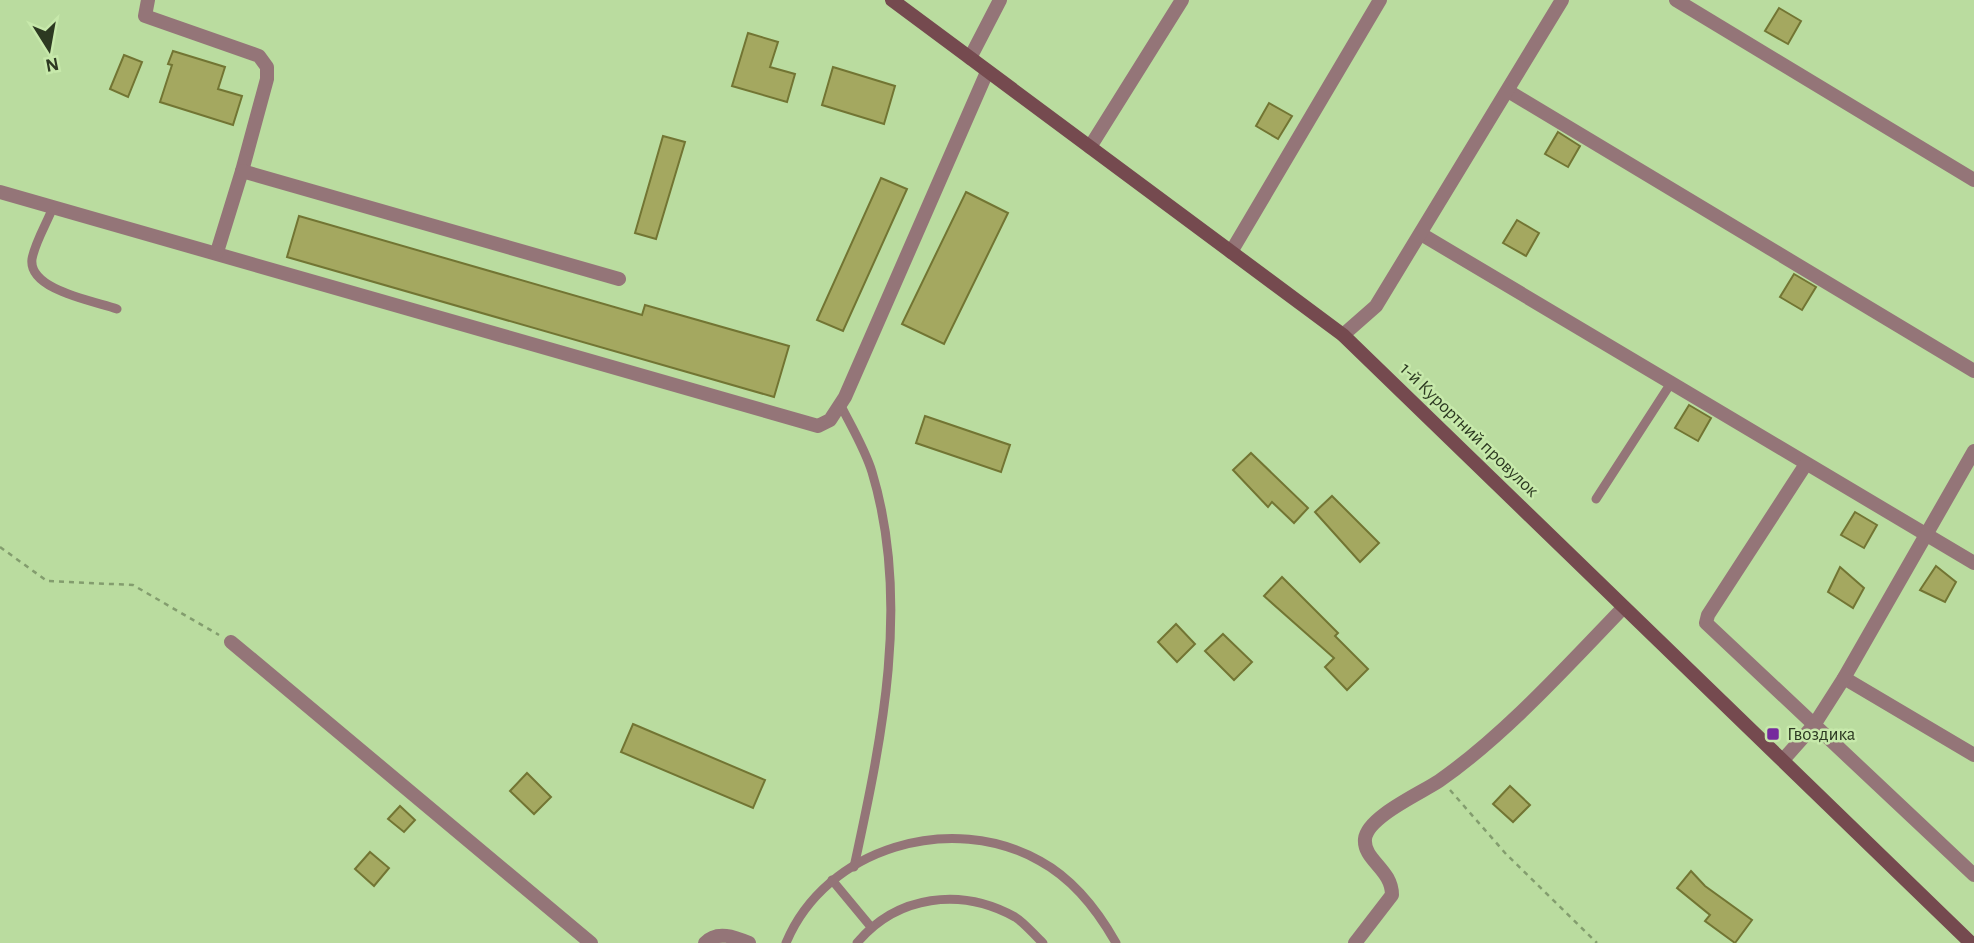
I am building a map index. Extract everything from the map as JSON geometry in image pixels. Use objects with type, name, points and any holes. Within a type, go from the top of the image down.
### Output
[{"type":"street","points":[[148,0],[145,16],[259,56],[267,67],[267,79],[217,252]]},
{"type":"street","name":"1-й Курортний провулок","points":[[892,0],[1343,335],[1971,943]]},
{"type":"street","points":[[970,58],[1000,0]]},
{"type":"street","points":[[1090,147],[1182,0]]},
{"type":"street","points":[[1231,252],[1380,0]]},
{"type":"street","points":[[1343,335],[1376,306],[1562,0]]},
{"type":"street","points":[[1676,0],[1974,180]]},
{"type":"street","points":[[0,192],[818,426],[830,420],[840,404],[987,72]]},
{"type":"street","points":[[1508,91],[1974,371]]},
{"type":"street","points":[[242,171],[619,279]]},
{"type":"street","points":[[1421,234],[1974,563]]},
{"type":"street","points":[[1783,760],[1814,725],[1844,678],[1974,451]]},
{"type":"street","points":[[1806,464],[1708,615],[1706,623],[1974,875]]},
{"type":"street","points":[[1355,943],[1392,895],[1388,875],[1366,846],[1368,830],[1374,821],[1442,779],[1535,700],[1623,608]]},
{"type":"street","points":[[231,642],[591,943]]},
{"type":"street","points":[[1844,678],[1974,755]]},
{"type":"street","points":[[705,943],[710,938],[730,935],[749,943]]},
{"type":"lane","points":[[53,207],[32,260],[34,274],[43,285],[117,309]]},
{"type":"lane","points":[[1596,499],[1671,383]]},
{"type":"lane","points":[[840,404],[871,469],[882,514],[892,605],[889,669],[854,867]]},
{"type":"lane","points":[[786,943],[794,924],[832,880],[879,851],[933,838],[989,841],[1041,861],[1084,896],[1116,943]]},
{"type":"lane","points":[[832,880],[870,926]]},
{"type":"lane","points":[[857,943],[870,926],[904,906],[943,897],[982,902],[1017,918],[1043,943]]},
{"type":"path","points":[[0,547],[47,581],[134,585],[231,642]]},
{"type":"path","points":[[1442,779],[1506,854],[1597,943]]},
{"type":"building","points":[[1779,8],[1801,21],[1788,44],[1765,31]]},
{"type":"building","points":[[748,33],[778,42],[770,67],[795,74],[787,102],[732,86]]},
{"type":"building","points":[[173,51],[225,67],[218,89],[242,96],[233,125],[160,102],[172,65],[168,64]]},
{"type":"building","points":[[124,55],[142,62],[128,97],[110,89]]},
{"type":"building","points":[[833,67],[895,86],[884,124],[822,105]]},
{"type":"building","points":[[1269,103],[1292,116],[1278,139],[1256,126]]},
{"type":"building","points":[[1558,132],[1580,146],[1568,167],[1545,154]]},
{"type":"building","points":[[663,136],[685,142],[656,239],[635,233]]},
{"type":"building","points":[[881,178],[907,189],[843,331],[817,320]]},
{"type":"building","points":[[966,192],[1008,213],[944,344],[902,324]]},
{"type":"building","points":[[299,216],[642,315],[645,305],[789,346],[774,397],[287,257]]},
{"type":"building","points":[[1517,220],[1539,233],[1526,256],[1503,243]]},
{"type":"building","points":[[1794,274],[1816,287],[1802,310],[1780,297]]},
{"type":"building","points":[[1689,405],[1711,418],[1698,441],[1675,428]]},
{"type":"building","points":[[925,416],[1010,445],[1001,472],[916,443]]},
{"type":"building","points":[[1251,453],[1308,508],[1294,523],[1272,502],[1268,507],[1233,470]]},
{"type":"building","points":[[1332,496],[1379,543],[1360,562],[1315,512]]},
{"type":"building","points":[[1855,512],[1877,525],[1864,548],[1841,535]]},
{"type":"building","points":[[1936,566],[1956,582],[1945,602],[1920,590]]},
{"type":"building","points":[[1840,567],[1864,588],[1853,608],[1828,592]]},
{"type":"building","points":[[1282,577],[1338,633],[1335,636],[1368,669],[1347,690],[1325,667],[1334,658],[1264,596]]},
{"type":"building","points":[[1176,624],[1195,644],[1177,662],[1158,642]]},
{"type":"building","points":[[1223,634],[1252,662],[1234,680],[1205,651]]},
{"type":"building","points":[[633,724],[765,780],[753,808],[621,752]]},
{"type":"building","points":[[527,773],[551,797],[534,814],[510,791]]},
{"type":"building","points":[[1510,786],[1530,805],[1513,822],[1493,804]]},
{"type":"building","points":[[400,806],[415,820],[404,832],[388,819]]},
{"type":"building","points":[[370,852],[389,868],[374,886],[355,869]]},
{"type":"building","points":[[1691,871],[1705,886],[1752,920],[1735,943],[1705,921],[1710,915],[1677,888]]},
{"type":"place","name":"Гвоздика","points":[[1773,734]]}]
